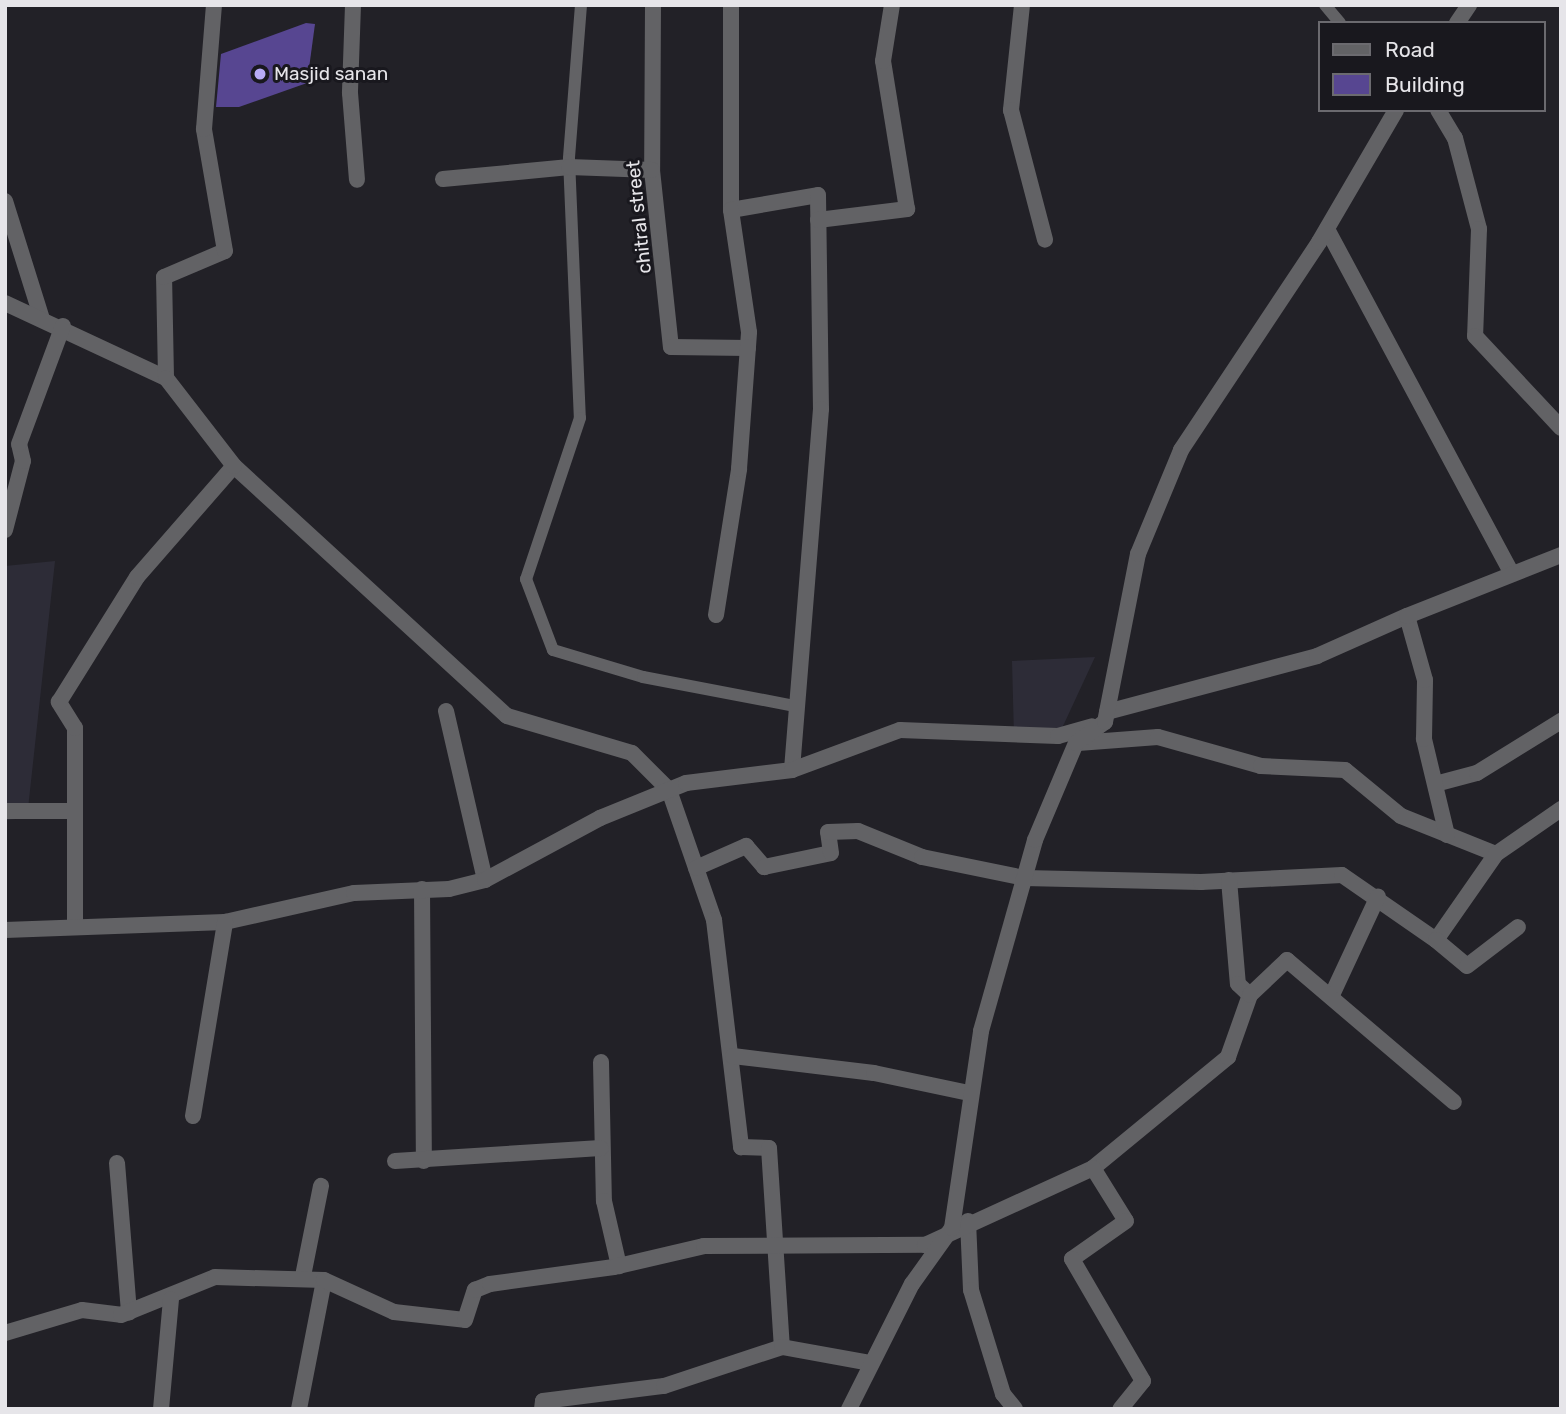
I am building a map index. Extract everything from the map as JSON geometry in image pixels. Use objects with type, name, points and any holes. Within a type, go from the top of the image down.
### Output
[{"type":"street","points":[[166,378],[164,277],[225,251],[204,129],[214,5]]},
{"type":"street","points":[[353,5],[350,93],[357,180]]},
{"type":"street","points":[[581,5],[569,167],[580,418],[526,579],[553,650],[643,677],[795,706]]},
{"type":"street","name":"chitral street","points":[[653,5],[652,170],[671,347],[748,348]]},
{"type":"street","points":[[716,615],[739,469],[748,348],[744,264],[731,210],[731,5]]},
{"type":"street","points":[[818,220],[907,209],[883,61],[891,5]]},
{"type":"street","points":[[1022,5],[1011,110],[1045,240]]},
{"type":"street","points":[[1325,5],[1338,21]]},
{"type":"street","points":[[1458,21],[1469,5]]},
{"type":"street","points":[[849,1409],[912,1284],[952,1228],[969,1093],[1024,878],[1076,743],[1106,717],[1138,554],[1181,450],[1327,229],[1395,112]]},
{"type":"street","points":[[1439,112],[1455,138],[1479,229],[1475,336],[1561,428]]},
{"type":"street","points":[[443,179],[569,167],[652,170]]},
{"type":"street","points":[[731,210],[818,195],[821,409],[795,706],[792,770]]},
{"type":"street","points":[[5,201],[41,316]]},
{"type":"street","points":[[1327,229],[1511,572]]},
{"type":"street","points":[[5,303],[63,326],[166,378],[234,466],[507,716],[632,753],[669,790],[714,920],[733,1056],[741,1147],[769,1148],[782,1347]]},
{"type":"street","points":[[5,530],[23,461],[19,444],[63,326]]},
{"type":"street","points":[[75,927],[75,728],[59,702],[137,577],[234,466]]},
{"type":"street","points":[[5,930],[225,922],[354,893],[422,889],[485,880],[600,818],[669,790],[738,772],[792,770],[900,730],[1058,736],[1106,717],[1317,656],[1511,572],[1561,555]]},
{"type":"street","points":[[1407,616],[1425,680],[1424,739],[1439,783],[1447,835]]},
{"type":"street","points":[[446,710],[485,880]]},
{"type":"street","points":[[1439,783],[1477,773],[1561,722]]},
{"type":"street","points":[[1076,743],[1158,737],[1261,766],[1345,769],[1401,816],[1496,854]]},
{"type":"street","points":[[1436,940],[1496,854],[1561,809]]},
{"type":"street","points":[[5,811],[75,811]]},
{"type":"street","points":[[696,868],[746,846],[764,867],[831,853],[828,832],[858,831],[922,857],[1024,878],[1229,880],[1342,875],[1378,896],[1467,966],[1518,927]]},
{"type":"street","points":[[1229,880],[1238,984],[1251,995]]},
{"type":"street","points":[[422,889],[424,1161]]},
{"type":"street","points":[[1331,997],[1378,896]]},
{"type":"street","points":[[193,1116],[225,922]]},
{"type":"street","points":[[5,1333],[82,1310],[129,1313],[171,1299],[215,1277],[303,1276],[324,1280],[394,1312],[466,1320],[475,1290],[490,1284],[619,1266],[704,1246],[925,1245],[952,1228],[1093,1168],[1228,1057],[1251,995],[1287,960],[1454,1102]]},
{"type":"street","points":[[733,1056],[874,1073],[969,1093]]},
{"type":"street","points":[[601,1062],[604,1202],[619,1266]]},
{"type":"street","points":[[395,1161],[601,1148]]},
{"type":"street","points":[[117,1163],[129,1313]]},
{"type":"street","points":[[1093,1168],[1126,1221],[1072,1259],[1143,1381],[1121,1409]]},
{"type":"street","points":[[303,1276],[321,1186]]},
{"type":"street","points":[[968,1221],[971,1290],[1003,1394],[1015,1409]]},
{"type":"street","points":[[299,1409],[324,1280]]},
{"type":"street","points":[[162,1409],[171,1299]]},
{"type":"street","points":[[542,1409],[543,1401],[664,1385],[782,1347],[870,1363]]},
{"type":"shaded area","points":[[55,561],[27,818],[5,820],[5,566]]},
{"type":"shaded area","points":[[1095,657],[1057,739],[1014,736],[1012,661]]},
{"type":"building","name":"Masjid sanan","points":[[306,23],[315,24],[307,83],[239,107],[216,107],[221,54]]},
{"type":"place","name":"Masjid sanan","points":[[260,74]]}]
